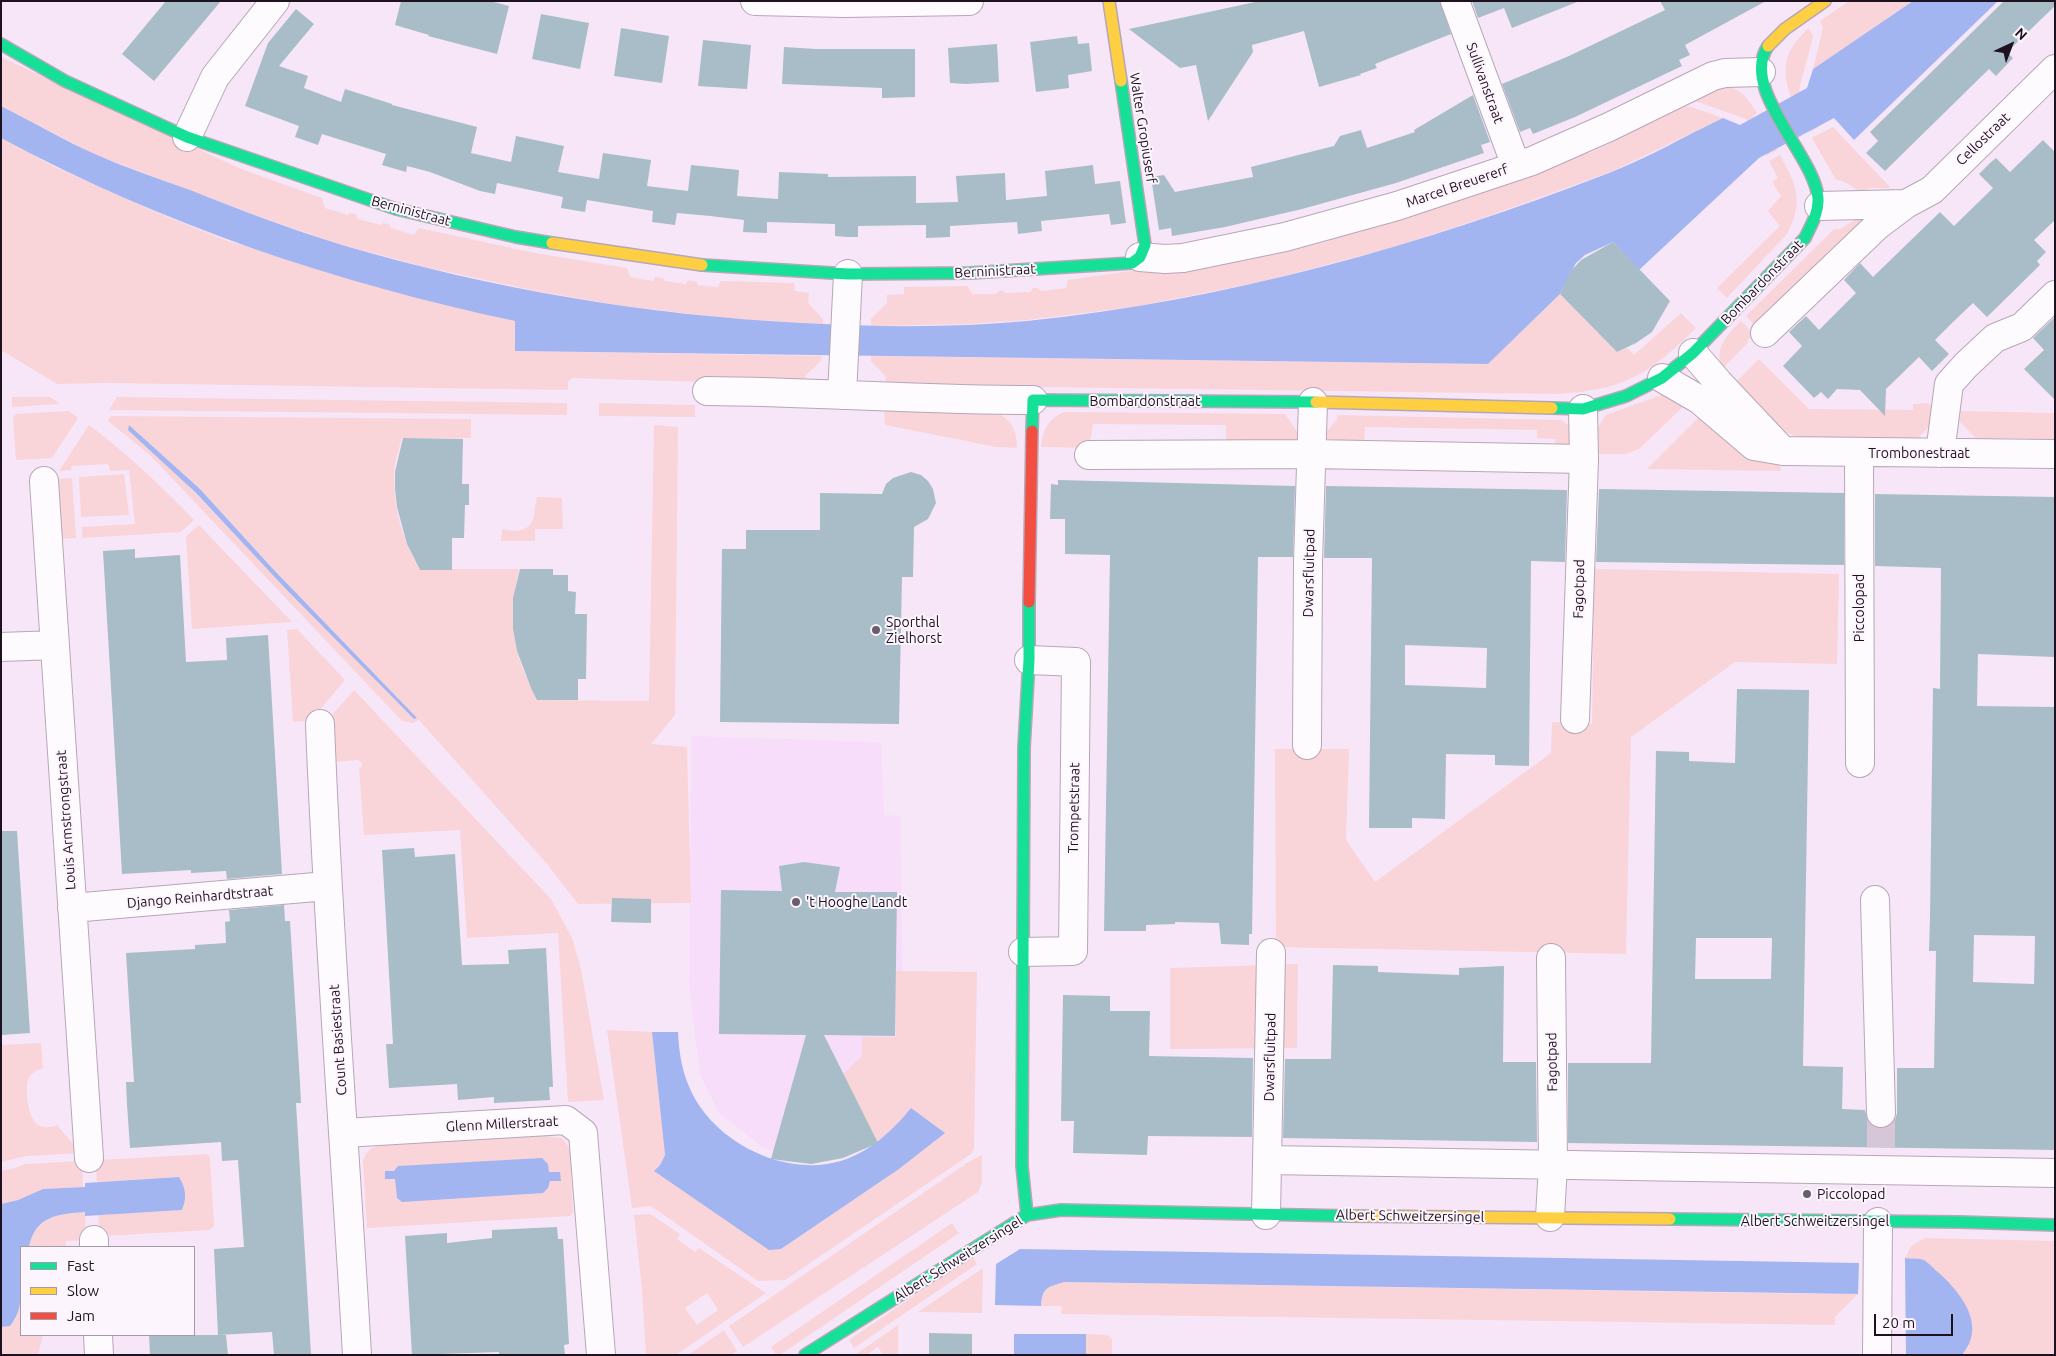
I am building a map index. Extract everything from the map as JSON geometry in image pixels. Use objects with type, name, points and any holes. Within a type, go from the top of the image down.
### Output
[{"type":"street","points":[[187,137],[215,77],[275,1]]},
{"type":"street","points":[[754,1],[834,3],[946,3],[969,1]]},
{"type":"street","name":"Walter Gropiuserf","points":[[1109,1],[1146,246],[1140,257]]},
{"type":"street","name":"Sullivanstraat","points":[[1455,1],[1516,166]]},
{"type":"street","points":[[1761,72],[1762,59],[1767,48],[1786,28],[1825,1]]},
{"type":"street","name":"Berninistraat","points":[[1,44],[65,81],[187,137],[396,209],[516,238],[713,267],[848,274],[970,273],[1132,263],[1140,257]]},
{"type":"street","name":"Cellostraat","points":[[1766,334],[1878,225],[1906,204],[1932,190],[2055,68]]},
{"type":"street","name":"Marcel Breuererf","points":[[1140,257],[1183,258],[1285,237],[1398,206],[1532,161],[1609,127],[1713,76],[1725,73],[1761,72]]},
{"type":"street","name":"Bombardonstraat","points":[[707,391],[796,392],[941,400],[1313,402],[1583,409],[1626,396],[1662,378],[1693,353],[1805,238],[1813,222],[1818,206],[1816,184],[1772,103],[1761,72]]},
{"type":"street","name":"Cellostraat","points":[[1818,206],[1906,204]]},
{"type":"street","points":[[842,395],[848,274]]},
{"type":"street","points":[[1940,453],[1949,384],[1995,338],[2022,327],[2055,295]]},
{"type":"street","points":[[1693,353],[1782,451]]},
{"type":"street","name":"Trombonestraat","points":[[1662,378],[1700,400],[1754,446],[1782,451],[2055,454]]},
{"type":"street","points":[[1027,1215],[1022,1166],[1024,748],[1029,660],[1029,554],[1033,400]]},
{"type":"street","name":"Dwarsfluitpad","points":[[1307,745],[1308,562],[1313,402]]},
{"type":"street","points":[[1089,455],[1312,454],[1584,459],[1583,409]]},
{"type":"street","name":"Piccolopad","points":[[1859,452],[1860,763]]},
{"type":"street","name":"Fagotpad","points":[[1575,719],[1584,459]]},
{"type":"street","name":"Louis Armstrongstraat","points":[[44,481],[89,1158]]},
{"type":"street","points":[[1,647],[55,644]]},
{"type":"street","name":"Trompetstraat","points":[[1023,952],[1072,951],[1076,662],[1029,660]]},
{"type":"street","name":"Count Basiestraat","points":[[320,724],[327,886],[357,1355]]},
{"type":"street","name":"Django Reinhardtstraat","points":[[72,908],[327,886]]},
{"type":"street","points":[[1875,900],[1881,1113]]},
{"type":"street","name":"Dwarsfluitpad","points":[[1266,1215],[1271,953]]},
{"type":"street","name":"Fagotpad","points":[[1550,1218],[1553,1165],[1551,958]]},
{"type":"street","name":"Glenn Millerstraat","points":[[344,1133],[566,1120],[583,1133],[601,1355]]},
{"type":"street","points":[[1267,1160],[1553,1165],[1881,1158],[2055,1172]]},
{"type":"street","name":"Albert Schweitzersingel","points":[[805,1355],[1027,1215],[1061,1210],[1266,1215],[2055,1225]]},
{"type":"street","points":[[1877,1355],[1878,1222]]},
{"type":"street","points":[[98,1336],[99,1355]]},
{"type":"shaded area","points":[[1849,1],[1913,1],[1813,69],[1823,28],[1820,21]]},
{"type":"shaded area","points":[[1809,28],[1813,37],[1799,89],[1819,127],[1809,132],[1789,91],[1786,66],[1789,53]]},
{"type":"shaded area","points":[[1,57],[241,169],[322,198],[325,208],[348,215],[349,213],[355,214],[358,219],[381,225],[383,223],[389,224],[391,228],[414,235],[419,228],[535,253],[627,268],[630,277],[653,281],[655,277],[663,278],[665,281],[686,284],[688,280],[697,282],[698,285],[718,287],[721,281],[794,283],[795,291],[809,293],[808,303],[823,319],[823,324],[733,319],[617,305],[536,291],[425,267],[339,244],[266,219],[96,155],[1,106]]},
{"type":"shaded area","points":[[1723,85],[1735,89],[1747,99],[1757,113],[1753,116],[1768,144],[1772,141],[1777,150],[1767,156],[1746,119],[1695,101],[1691,95]]},
{"type":"shaded area","points":[[1676,102],[1679,109],[1686,106],[1691,107],[1723,118],[1613,171],[1486,217],[1390,248],[1265,281],[1133,307],[1027,320],[969,324],[871,326],[871,319],[887,303],[887,295],[904,294],[904,287],[968,286],[972,294],[995,294],[1001,290],[1006,293],[1030,292],[1033,288],[1038,288],[1041,291],[1066,288],[1068,280],[1235,256],[1238,262],[1261,257],[1268,252],[1272,255],[1295,250],[1296,246],[1305,247],[1329,241],[1329,235],[1486,190],[1548,169],[1578,157],[1579,153],[1586,151],[1589,153],[1611,143],[1611,137]]},
{"type":"shaded area","points":[[1833,127],[1889,188],[1868,188],[1868,192],[1863,192],[1836,180],[1812,138]]},
{"type":"shaded area","points":[[1,138],[55,167],[165,216],[228,241],[470,311],[515,321],[515,351],[822,356],[821,361],[805,376],[810,382],[703,382],[572,378],[568,382],[568,390],[107,383],[57,384],[1,350]]},
{"type":"shaded area","points":[[1780,155],[1791,176],[1796,194],[1797,203],[1792,222],[1787,234],[1727,298],[1717,288],[1780,226],[1768,211],[1781,196],[1772,182],[1778,178],[1769,161]]},
{"type":"shaded area","points":[[1858,218],[1868,218],[1759,330],[1746,316],[1834,229],[1840,229]]},
{"type":"shaded area","points":[[1560,294],[1617,352],[1627,348],[1634,355],[1681,313],[1696,328],[1664,357],[1634,377],[1601,388],[1557,394],[891,385],[885,383],[886,377],[871,361],[871,356],[1488,364]]},
{"type":"shaded area","points":[[1741,321],[1754,334],[1747,341],[1748,343],[1722,369],[1720,354],[1723,342]]},
{"type":"shaded area","points":[[1759,359],[1809,409],[1913,410],[1913,404],[1928,403],[1933,407],[1935,421],[1919,437],[1919,441],[1803,438],[1792,435],[1765,417],[1734,384]]},
{"type":"shaded area","points":[[1664,394],[1687,403],[1639,449],[1626,454],[1597,454],[1598,427],[1606,415]]},
{"type":"shaded area","points":[[12,397],[50,397],[60,404],[12,407]]},
{"type":"shaded area","points":[[117,397],[567,403],[567,415],[109,410]]},
{"type":"shaded area","points":[[599,403],[695,405],[695,417],[599,416]]},
{"type":"shaded area","points":[[884,408],[996,412],[1006,418],[1013,426],[1017,448],[996,447],[885,425]]},
{"type":"shaded area","points":[[69,411],[78,418],[52,458],[16,460],[13,417],[16,414]]},
{"type":"shaded area","points":[[1960,411],[2055,413],[2055,443],[2028,442],[2028,438],[1989,438],[1989,442],[1975,441],[1975,437],[1960,422]]},
{"type":"shaded area","points":[[1064,412],[1285,414],[1299,434],[1298,442],[1226,442],[1226,425],[1093,424],[1089,448],[1041,447],[1047,426],[1054,418]]},
{"type":"shaded area","points":[[1702,414],[1780,464],[1781,471],[1647,469]]},
{"type":"shaded area","points":[[1337,415],[1562,420],[1570,427],[1572,446],[1556,449],[1555,439],[1537,438],[1537,430],[1365,427],[1364,444],[1326,443],[1325,434],[1337,419]]},
{"type":"shaded area","points":[[111,416],[471,419],[471,438],[402,438],[394,472],[397,510],[403,534],[419,569],[519,569],[514,605],[514,636],[522,667],[538,700],[649,701],[654,425],[678,427],[675,715],[651,744],[687,747],[691,903],[578,904],[547,864],[419,720],[413,723],[402,721],[151,456],[108,421]],"holes":[[[129,425],[200,489],[273,569],[417,718],[414,719]]]},
{"type":"shaded area","points":[[89,425],[143,470],[194,520],[181,532],[82,538],[82,527],[135,524],[129,470],[110,471],[108,464],[72,466],[71,470],[59,471]]},
{"type":"shaded area","points":[[124,474],[129,515],[81,517],[79,477]]},
{"type":"shaded area","points":[[72,478],[76,538],[57,539],[54,479]]},
{"type":"shaded area","points":[[537,497],[562,498],[563,529],[535,529],[535,541],[501,541],[502,529],[517,531],[529,526],[534,516]]},
{"type":"shaded area","points":[[199,525],[292,622],[192,629],[186,536]]},
{"type":"shaded area","points":[[1594,569],[1839,574],[1837,664],[1735,662],[1631,737],[1626,954],[1274,947],[1276,943],[1275,749],[1349,749],[1346,840],[1375,882],[1551,753],[1552,722],[1592,724]]},
{"type":"shaded area","points":[[297,629],[345,680],[318,712],[318,720],[293,722],[287,630]]},
{"type":"shaded area","points":[[354,690],[551,899],[572,938],[581,969],[604,1100],[568,1102],[558,933],[467,938],[460,830],[364,835],[359,768],[362,767],[362,763],[358,760],[332,762],[331,716]]},
{"type":"shaded area","name":"'t Hooghe Landt","points":[[691,736],[881,742],[884,815],[901,816],[903,1036],[818,1159],[765,1149],[719,1113],[700,1075],[689,987]]},
{"type":"shaded area","points":[[1298,964],[1297,1048],[1170,1049],[1170,968]]},
{"type":"shaded area","points":[[895,971],[977,972],[974,1149],[971,1154],[785,1280],[758,1281],[651,1206],[632,1208],[607,1030],[652,1032],[665,1155],[660,1165],[654,1171],[781,1249],[899,1169],[944,1133],[911,1108],[898,1124],[877,1142],[843,1074],[862,1056],[862,1037],[896,1037]]},
{"type":"shaded area","points":[[41,1043],[43,1068],[31,1075],[27,1083],[27,1096],[31,1115],[37,1125],[42,1127],[57,1125],[81,1153],[26,1156],[1,1162],[1,1045]]},
{"type":"shaded area","points":[[551,1129],[551,1137],[562,1138],[569,1147],[573,1212],[570,1216],[367,1228],[363,1161],[369,1150],[381,1145],[381,1139]],"holes":[[[385,1171],[549,1172],[560,1181],[550,1181],[548,1188],[397,1198],[395,1178],[385,1179]]]},
{"type":"shaded area","points":[[206,1154],[210,1157],[214,1226],[210,1230],[105,1236],[100,1238],[98,1215],[182,1210],[185,1193],[179,1177],[97,1182],[95,1158],[99,1160]]},
{"type":"shaded area","points":[[982,1155],[982,1183],[978,1192],[743,1347],[729,1326],[970,1161]]},
{"type":"shaded area","points":[[82,1159],[83,1187],[43,1189],[18,1200],[1,1204],[1,1170],[12,1169],[25,1164],[79,1161]]},
{"type":"shaded area","points":[[85,1212],[86,1240],[66,1241],[65,1246],[29,1246],[32,1237],[42,1223],[66,1214]]},
{"type":"shaded area","points":[[650,1214],[680,1234],[677,1239],[695,1252],[699,1248],[766,1293],[676,1355],[646,1355],[642,1290],[634,1215]],"holes":[[[707,1293],[718,1310],[697,1325],[685,1308]]]},
{"type":"shaded area","points":[[952,1223],[959,1233],[780,1355],[776,1355],[771,1347]]},
{"type":"shaded area","points":[[1925,1238],[2055,1241],[2055,1355],[1962,1355],[1969,1346],[1925,1260],[1905,1258],[1911,1246]]},
{"type":"shaded area","points":[[972,1256],[977,1264],[854,1348],[849,1340]]},
{"type":"shaded area","points":[[983,1268],[982,1313],[918,1312]]},
{"type":"shaded area","points":[[1064,1282],[1858,1294],[1835,1317],[1835,1325],[1061,1314],[1062,1306],[1041,1306],[1044,1291]]},
{"type":"shaded area","points":[[20,1297],[20,1336],[43,1336],[38,1355],[1,1355],[1,1327],[10,1326],[16,1319]]},
{"type":"shaded area","points":[[898,1325],[898,1355],[883,1355],[878,1347],[866,1355],[855,1355]]},
{"type":"shaded area","points":[[724,1330],[737,1351],[731,1355],[688,1355]]},
{"type":"shaded area","points":[[1086,1334],[1108,1335],[1112,1339],[1112,1355],[1086,1355]]},
{"type":"water","points":[[1913,1],[1998,1],[1854,140],[1834,118],[1759,158],[1639,270],[1613,242],[1585,255],[1576,263],[1560,294],[1488,364],[515,351],[515,321],[382,289],[252,248],[124,198],[1,138],[1,106],[97,155],[284,226],[398,261],[455,275],[570,298],[685,314],[830,324],[943,326],[1027,321],[1102,312],[1176,300],[1250,284],[1396,246],[1468,224],[1539,199],[1624,167],[1723,118],[1740,125],[1807,88],[1813,69]]},
{"type":"water","points":[[129,425],[200,489],[273,569],[417,718],[414,719],[285,588],[195,492],[128,430]]},
{"type":"water","points":[[652,1032],[678,1032],[680,1055],[685,1077],[701,1108],[714,1124],[730,1137],[767,1157],[787,1163],[807,1165],[827,1164],[852,1157],[884,1136],[911,1108],[945,1133],[899,1169],[781,1249],[769,1250],[654,1171],[660,1165],[665,1155]]},
{"type":"water","points":[[542,1158],[548,1164],[549,1172],[560,1172],[561,1181],[550,1181],[548,1188],[543,1193],[402,1202],[397,1198],[395,1179],[385,1179],[385,1171],[394,1171],[398,1166]]},
{"type":"water","points":[[179,1177],[185,1193],[185,1201],[182,1210],[85,1216],[85,1212],[57,1216],[42,1223],[36,1229],[29,1246],[20,1246],[19,1309],[10,1326],[1,1327],[1,1204],[18,1200],[43,1189],[85,1187],[85,1183]]},
{"type":"water","points":[[1020,1249],[1859,1263],[1858,1294],[1064,1282],[1044,1291],[1041,1306],[995,1305],[996,1264]]},
{"type":"water","points":[[1905,1258],[1926,1261],[1948,1281],[1963,1301],[1972,1322],[1972,1333],[1969,1344],[1962,1355],[1906,1355]]},
{"type":"water","points":[[1014,1334],[1086,1334],[1086,1355],[1014,1355]]},
{"type":"building","points":[[166,1],[221,1],[154,81],[122,54]]},
{"type":"building","points":[[401,1],[490,1],[509,6],[497,54],[428,36],[395,25]]},
{"type":"building","points":[[1260,1],[1440,1],[1451,34],[1375,64],[1377,68],[1361,75],[1319,87],[1304,31],[1252,45],[1253,52],[1208,121],[1196,65],[1180,68],[1129,29]]},
{"type":"building","points":[[1472,1],[1577,2],[1512,28],[1504,8],[1478,18]]},
{"type":"building","points":[[1660,1],[1766,1],[1685,45],[1690,55],[1679,60],[1682,66],[1575,117],[1533,134],[1530,128],[1520,132],[1502,84],[1569,56],[1665,10]]},
{"type":"building","points":[[2004,1],[2055,1],[2055,6],[2007,52],[2013,58],[1996,76],[1989,69],[1885,171],[1866,153],[1878,141],[1870,132]]},
{"type":"building","points":[[296,9],[314,24],[279,66],[308,76],[304,88],[341,102],[345,89],[392,105],[477,127],[471,153],[511,162],[516,136],[564,146],[558,172],[599,179],[603,153],[651,160],[647,186],[688,191],[691,165],[739,170],[737,196],[778,199],[779,172],[828,174],[828,177],[916,176],[916,203],[958,202],[956,176],[1005,173],[1006,200],[1047,196],[1045,171],[1093,165],[1095,184],[1120,181],[1126,223],[1111,225],[1109,214],[1041,221],[1042,231],[1018,234],[1017,222],[950,226],[950,237],[926,238],[926,225],[858,226],[858,237],[835,236],[835,224],[767,222],[767,233],[743,232],[744,220],[677,213],[675,225],[652,222],[653,211],[587,200],[585,212],[561,208],[563,197],[497,183],[495,194],[480,191],[430,172],[407,166],[406,172],[382,165],[386,154],[322,134],[318,145],[295,137],[299,126],[245,106],[268,43]]},
{"type":"building","points":[[541,14],[589,23],[580,69],[532,59]]},
{"type":"building","points":[[621,28],[669,36],[662,83],[614,76]]},
{"type":"building","points":[[1077,36],[1078,44],[1089,43],[1092,71],[1068,75],[1069,88],[1036,92],[1030,42]]},
{"type":"building","points":[[703,40],[751,45],[747,89],[698,86]]},
{"type":"building","points":[[997,44],[999,82],[950,83],[948,48]]},
{"type":"building","points":[[784,47],[816,49],[915,49],[915,97],[882,98],[882,88],[782,84]]},
{"type":"building","points":[[1473,95],[1490,142],[1481,145],[1484,153],[1396,183],[1302,209],[1225,227],[1172,236],[1171,228],[1159,230],[1151,177],[1164,175],[1175,192],[1253,177],[1251,167],[1334,146],[1340,136],[1361,130],[1367,148],[1415,132],[1414,130]]},
{"type":"building","points":[[2043,140],[2055,152],[2055,220],[2034,240],[2046,252],[2037,261],[2040,265],[1987,317],[1973,303],[1953,322],[1935,340],[1949,354],[1932,371],[1919,357],[1886,389],[1885,416],[1860,390],[1837,389],[1828,399],[1821,392],[1814,398],[1783,366],[1802,346],[1789,332],[1806,316],[1819,330],[1856,293],[1844,280],[1860,263],[1873,277],[1940,212],[1954,226],[1993,188],[1979,174],[1990,163],[1996,158],[2010,172]]},
{"type":"building","points":[[1613,242],[1670,301],[1652,332],[1636,343],[1617,352],[1560,294],[1571,271],[1581,260]]},
{"type":"building","points":[[2055,317],[2055,400],[2024,369],[2044,350],[2033,338]]},
{"type":"building","points":[[403,438],[463,439],[462,484],[469,484],[469,505],[465,505],[464,538],[452,538],[452,570],[420,570],[407,544],[397,507],[395,489],[395,472]]},
{"type":"building","points":[[911,472],[921,475],[928,481],[933,489],[936,503],[928,519],[914,527],[913,577],[902,577],[899,724],[720,722],[722,549],[746,549],[746,530],[820,530],[820,493],[882,494],[886,484],[893,478]]},
{"type":"building","points":[[1058,480],[1295,486],[1293,557],[1258,557],[1252,934],[1249,934],[1249,945],[1221,944],[1219,923],[1175,922],[1175,924],[1146,925],[1146,931],[1104,931],[1110,555],[1065,554],[1065,519],[1050,519],[1051,484],[1058,485]]},
{"type":"building","points":[[1326,486],[1567,490],[1565,562],[1531,561],[1529,766],[1495,765],[1495,755],[1446,754],[1445,819],[1412,818],[1412,828],[1369,828],[1372,558],[1324,558]],"holes":[[[1405,645],[1487,648],[1486,688],[1405,685]]]},
{"type":"building","points":[[1599,489],[1844,493],[1844,565],[1596,562]]},
{"type":"building","points":[[1875,494],[2055,497],[2055,657],[1978,654],[1977,706],[2055,707],[2055,1150],[1568,1143],[1568,1063],[1651,1063],[1656,751],[1689,752],[1689,761],[1735,763],[1737,689],[1809,690],[1803,1066],[1843,1067],[1842,1109],[1865,1110],[1868,1122],[1874,1127],[1881,1129],[1890,1126],[1895,1120],[1897,1113],[1897,1068],[1934,1068],[1936,951],[1929,951],[1933,688],[1940,689],[1941,568],[1875,566]],"holes":[[[1974,935],[2035,936],[2034,984],[1973,982]],[[1696,938],[1772,938],[1771,979],[1695,979]]]},
{"type":"building","points":[[135,549],[135,558],[180,555],[186,662],[227,660],[226,638],[268,635],[282,874],[227,879],[226,871],[191,873],[191,870],[122,874],[103,551]]},
{"type":"building","points":[[520,569],[553,569],[553,575],[568,575],[568,591],[576,592],[575,614],[587,614],[586,679],[578,679],[578,700],[537,700],[531,688],[517,651],[513,629],[513,598]]},
{"type":"building","points":[[1,831],[17,831],[30,1033],[1,1035]]},
{"type":"building","points":[[414,848],[415,857],[455,854],[462,965],[509,964],[508,950],[546,948],[553,1087],[549,1087],[550,1100],[494,1103],[494,1097],[458,1100],[457,1084],[389,1088],[386,1044],[393,1044],[382,850]]},
{"type":"building","points":[[804,862],[840,867],[835,892],[897,892],[895,1036],[824,1035],[878,1143],[843,1158],[811,1164],[771,1159],[806,1035],[719,1034],[721,890],[782,891],[779,866]]},
{"type":"building","points":[[612,898],[651,899],[651,923],[611,922]]},
{"type":"building","points":[[284,905],[285,921],[290,921],[300,1083],[301,1103],[296,1103],[311,1355],[274,1355],[272,1332],[218,1335],[214,1249],[244,1247],[238,1160],[222,1161],[221,1142],[130,1148],[127,1104],[126,1082],[134,1082],[126,953],[195,949],[195,945],[226,943],[225,922],[230,921],[229,910]]},
{"type":"building","points":[[1333,965],[1378,966],[1378,972],[1459,975],[1459,968],[1504,966],[1503,1062],[1536,1062],[1537,1142],[1283,1138],[1285,1059],[1331,1059]]},
{"type":"building","points":[[1063,995],[1110,996],[1110,1011],[1150,1011],[1149,1056],[1253,1058],[1252,1137],[1148,1136],[1147,1155],[1073,1153],[1074,1121],[1061,1121]]},
{"type":"building","points":[[557,1227],[558,1239],[563,1239],[569,1344],[564,1345],[565,1355],[499,1355],[499,1352],[412,1355],[405,1236],[447,1233],[447,1243],[492,1238],[492,1230]]},
{"type":"building","points":[[929,1333],[972,1334],[972,1355],[929,1355]]},
{"type":"building","points":[[226,1335],[228,1355],[150,1355],[149,1336]]},
{"type":"tunnel","points":[[1881,1113],[1881,1147]]},
{"type":"traffic: fast","points":[[1,44],[65,81],[187,137],[396,209],[516,237],[552,243]]},
{"type":"traffic: fast","points":[[1552,408],[1583,409],[1626,396],[1662,378],[1693,353],[1805,238],[1816,214],[1818,198],[1814,181],[1770,102],[1763,82],[1762,63],[1768,46]]},
{"type":"traffic: fast","points":[[702,265],[848,274],[970,273],[1132,263],[1140,257],[1145,245],[1121,81]]},
{"type":"traffic: fast","points":[[1032,431],[1033,400],[1316,402]]},
{"type":"traffic: fast","points":[[1027,1215],[1022,1166],[1024,748],[1029,660],[1029,602]]},
{"type":"traffic: fast","points":[[805,1355],[1027,1215],[1061,1210],[1348,1216]]},
{"type":"traffic: fast","points":[[1670,1219],[1960,1222],[2055,1225]]},
{"type":"traffic: slow","points":[[1109,1],[1121,81]]},
{"type":"traffic: slow","points":[[1768,46],[1785,29],[1825,1]]},
{"type":"traffic: slow","points":[[552,243],[702,265]]},
{"type":"traffic: slow","points":[[1316,402],[1552,408]]},
{"type":"traffic: slow","points":[[1348,1216],[1670,1219]]},
{"type":"traffic: jam","points":[[1029,602],[1032,431]]},
{"type":"place","name":"Sporthal Zielhorst","points":[[876,630]]},
{"type":"place","name":"'t Hooghe Landt","points":[[796,902]]},
{"type":"place","name":"Piccolopad","points":[[1807,1194]]}]
